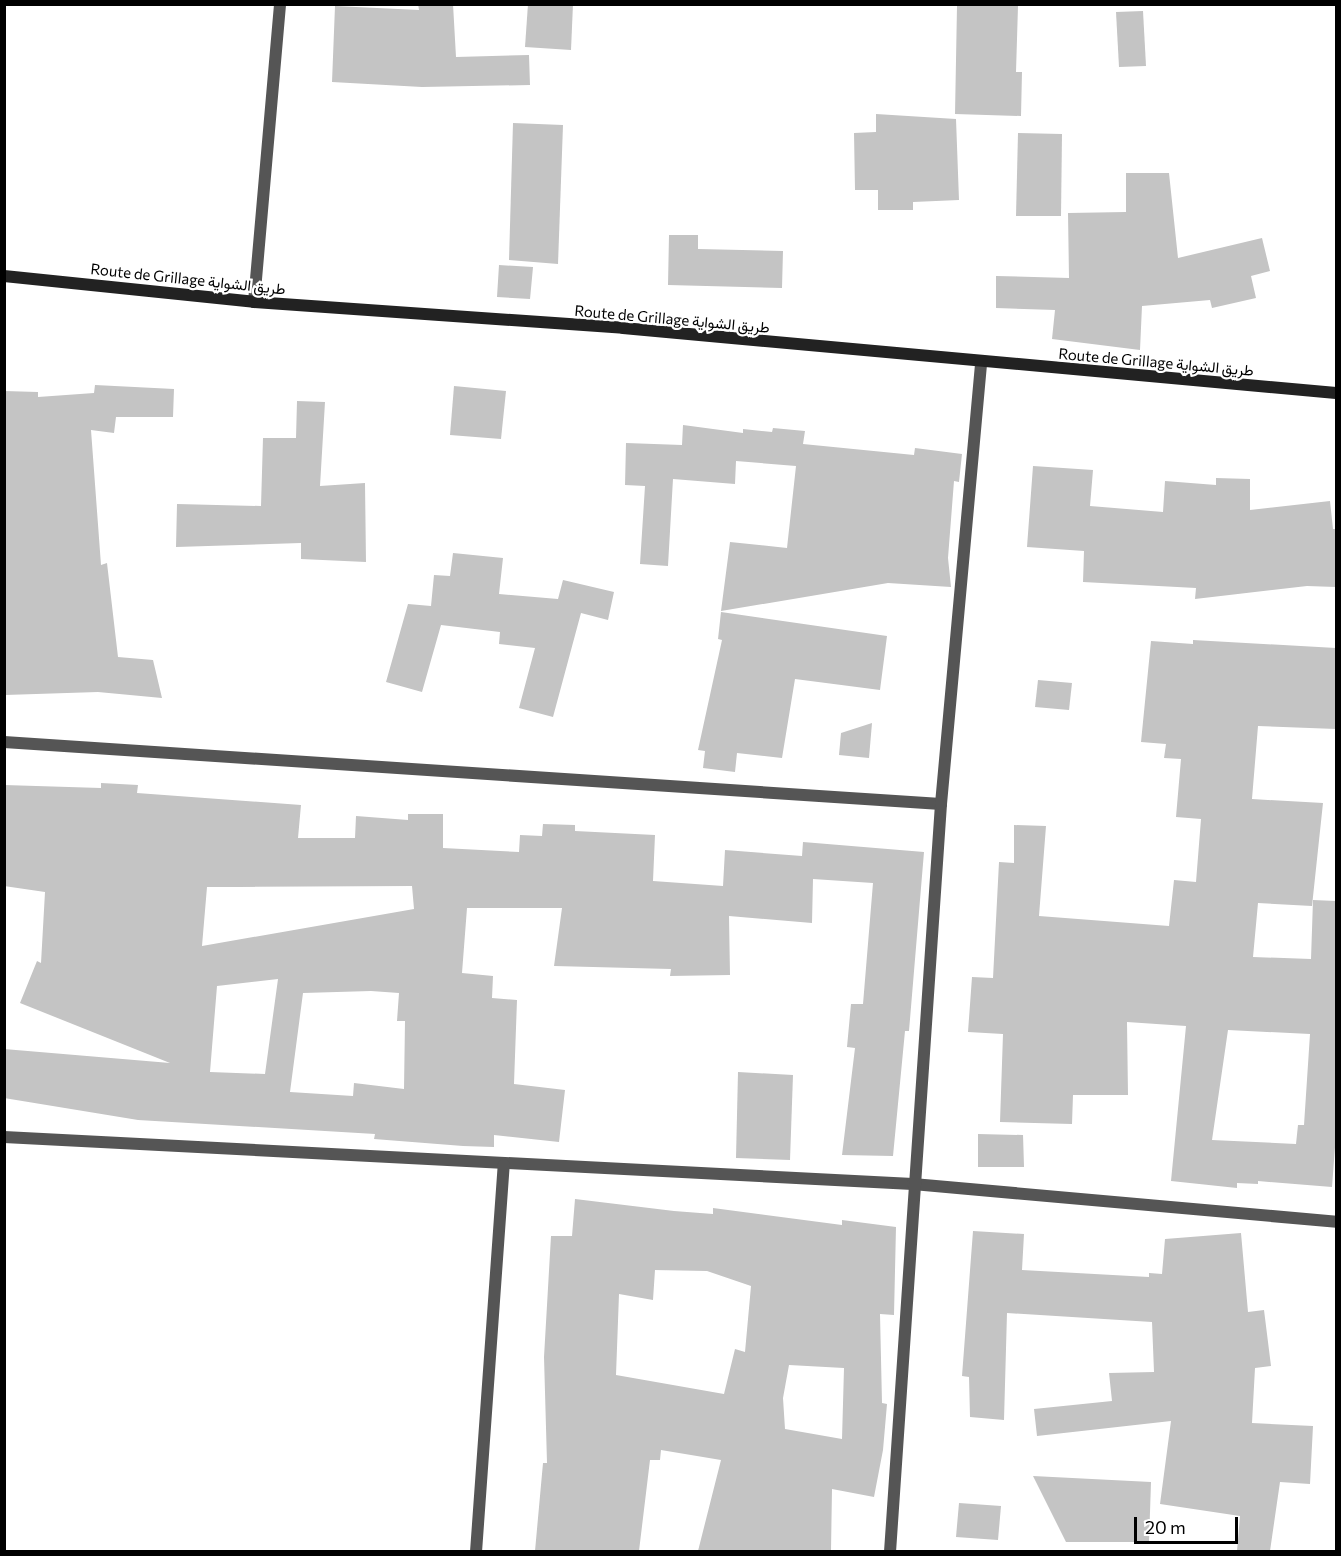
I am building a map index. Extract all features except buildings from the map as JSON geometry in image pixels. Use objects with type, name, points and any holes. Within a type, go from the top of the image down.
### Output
[{"type":"street","points":[[254,302],[280,4]]},
{"type":"street","name":"Route de Grillage طريق الشواية","points":[[4,276],[254,302],[623,328],[1336,393]]},
{"type":"street","points":[[890,1551],[941,804],[981,362]]},
{"type":"street","points":[[4,742],[941,804]]},
{"type":"street","points":[[4,1137],[504,1165],[914,1184],[1336,1222]]},
{"type":"street","points":[[476,1551],[504,1165]]}]
